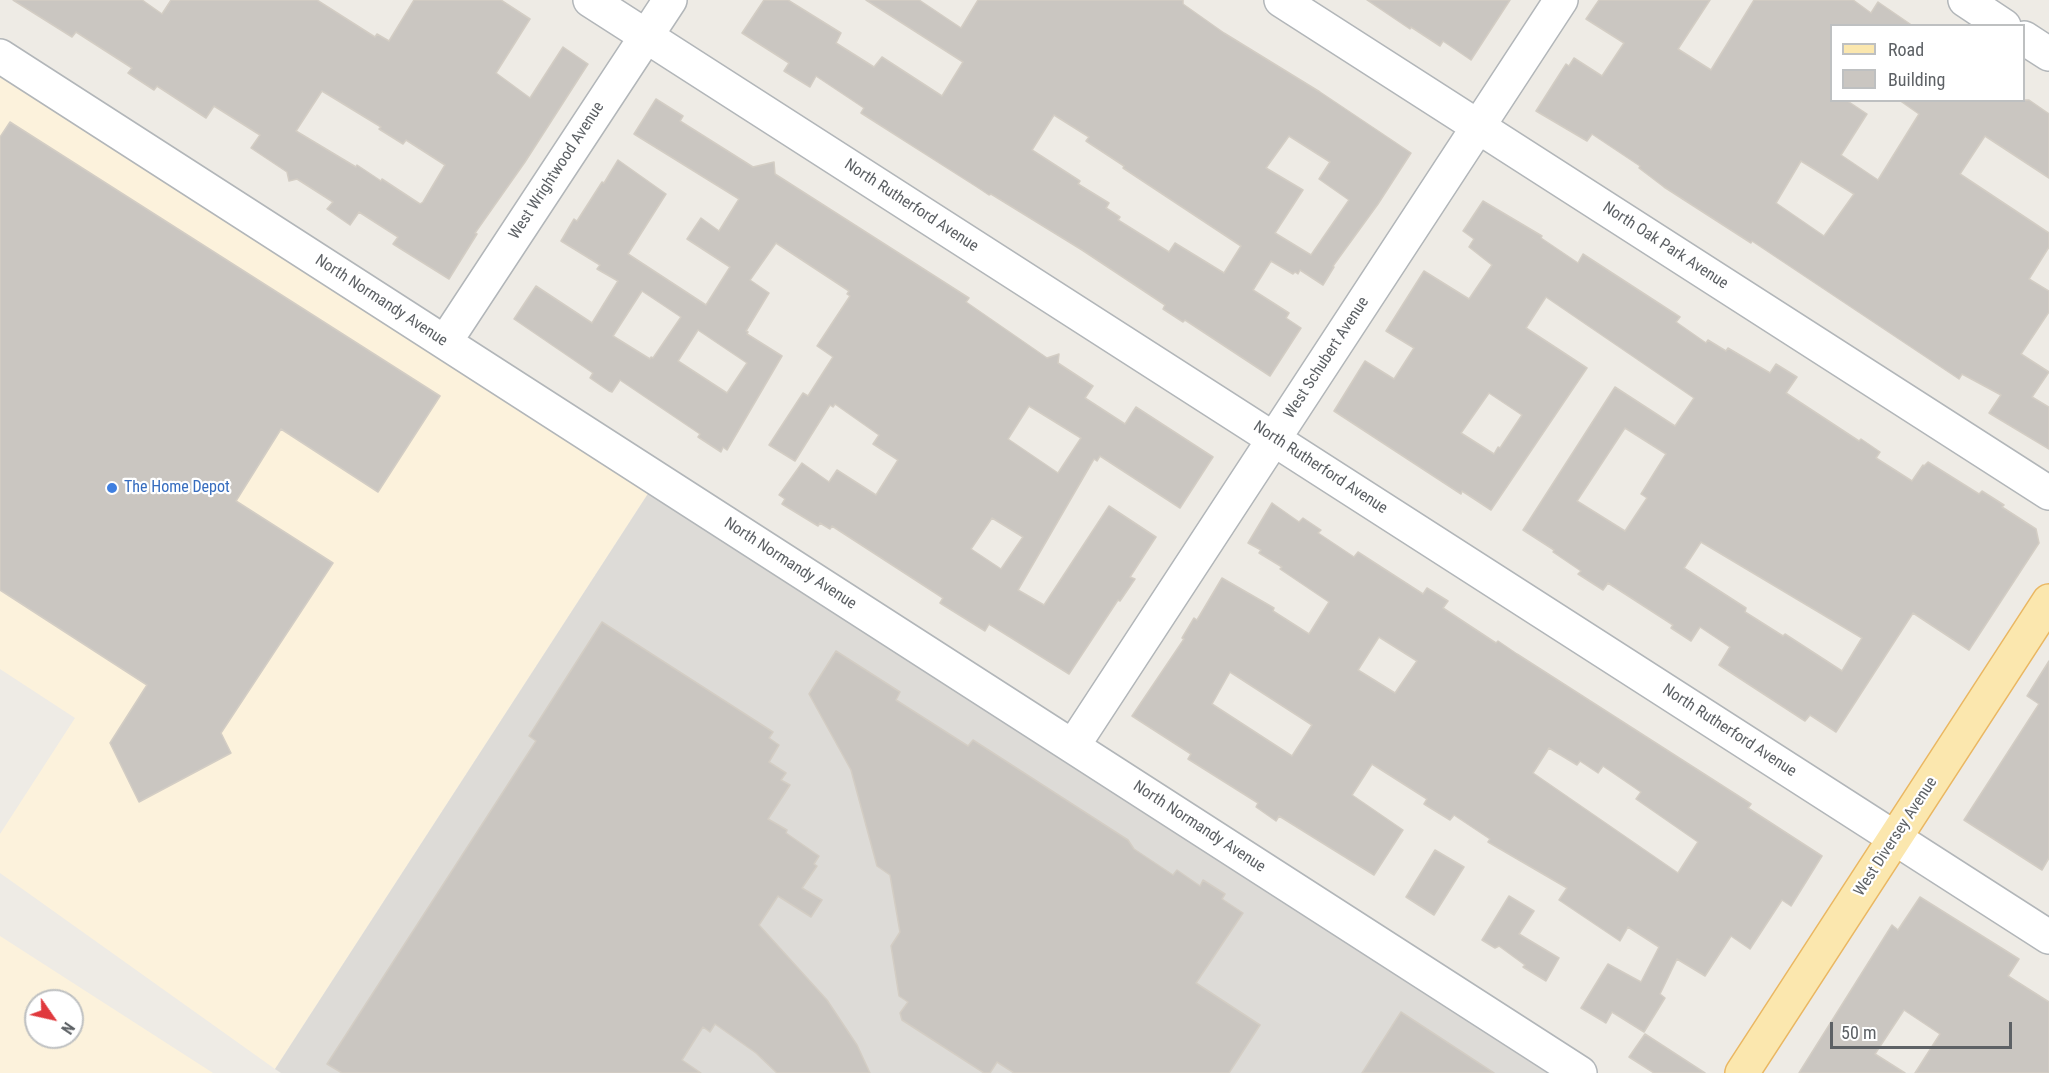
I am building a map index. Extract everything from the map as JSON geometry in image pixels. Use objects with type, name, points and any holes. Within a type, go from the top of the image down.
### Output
[{"type":"main road","name":"West Diversey Avenue","points":[[1742,1073],[2049,601]]},
{"type":"street","name":"North Rutherford Avenue","points":[[591,0],[2049,937]]},
{"type":"street","name":"West Wrightwood Avenue","points":[[445,342],[670,0]]},
{"type":"street","name":"North Oak Park Avenue","points":[[1281,0],[2049,493]]},
{"type":"street","name":"West Schubert Avenue","points":[[1073,746],[1561,0]]},
{"type":"street","points":[[1965,0],[2001,24]]},
{"type":"street","points":[[2025,39],[2049,54]]},
{"type":"street","name":"North Normandy Avenue","points":[[0,56],[1580,1073]]},
{"type":"shaded area","points":[[0,76],[651,489],[275,1069],[0,873],[0,834],[75,718],[0,669]]},
{"type":"shaded area","points":[[651,489],[1559,1073],[281,1073],[275,1069]]},
{"type":"shaded area","points":[[0,936],[82,989],[24,989],[24,1049],[84,1049],[84,990],[213,1073],[0,1073]]},
{"type":"building","points":[[13,0],[142,0],[162,14],[171,0],[317,0],[375,37],[377,34],[389,41],[414,0],[501,0],[530,19],[496,73],[530,98],[563,47],[588,64],[525,162],[475,233],[477,234],[449,279],[393,244],[398,237],[359,212],[350,225],[327,209],[333,202],[297,179],[289,181],[287,172],[251,148],[260,135],[214,106],[206,118],[157,86],[154,90],[128,73],[132,68],[76,32],[72,37]],"holes":[[[322,91],[381,127],[379,129],[403,144],[406,140],[445,165],[420,204],[382,179],[381,181],[296,131]]]},
{"type":"building","points":[[764,0],[788,0],[841,33],[836,43],[874,67],[882,57],[942,96],[963,62],[866,0],[919,0],[961,28],[978,0],[1183,0],[1183,4],[1224,33],[1320,92],[1411,153],[1378,204],[1333,266],[1323,285],[1300,270],[1298,274],[1295,272],[1293,274],[1271,261],[1253,290],[1289,313],[1286,318],[1301,328],[1270,376],[1185,320],[1183,322],[1163,309],[1165,305],[1082,250],[991,194],[989,195],[861,113],[864,108],[816,76],[810,87],[784,71],[789,63],[742,33]],"holes":[[[1054,115],[1089,137],[1086,141],[1124,166],[1123,168],[1241,246],[1224,273],[1175,243],[1169,252],[1118,220],[1120,217],[1106,208],[1109,203],[1078,184],[1080,181],[1032,150]],[[1289,136],[1330,162],[1319,179],[1349,200],[1311,255],[1275,233],[1303,190],[1266,168]]]},
{"type":"building","points":[[1367,0],[1510,0],[1471,60],[1443,41],[1440,46],[1411,27],[1410,29]]},
{"type":"building","points":[[1599,0],[1710,0],[1678,49],[1711,70],[1754,0],[1853,0],[1871,13],[1878,2],[1910,24],[1830,24],[1830,102],[1849,102],[1867,114],[1841,155],[1878,180],[1919,114],[1902,102],[2025,102],[2029,100],[2049,114],[2049,178],[1985,136],[1960,174],[2049,233],[2049,247],[2029,279],[2049,291],[2049,312],[2021,354],[2049,372],[2032,397],[2049,407],[2049,449],[1989,413],[2001,395],[1962,374],[1959,379],[1752,241],[1751,243],[1664,187],[1639,168],[1640,166],[1592,134],[1587,141],[1536,111],[1566,64],[1569,66],[1574,58],[1602,76],[1624,43],[1586,19]],"holes":[[[1801,161],[1854,194],[1824,236],[1776,203]]]},
{"type":"building","points":[[656,99],[683,116],[680,121],[753,167],[774,162],[775,174],[969,298],[966,302],[1047,358],[1059,354],[1058,363],[1093,386],[1085,398],[1125,424],[1136,407],[1213,457],[1180,508],[1100,456],[1097,461],[1094,459],[1018,590],[1044,605],[1109,506],[1156,537],[1130,577],[1135,579],[1120,601],[1118,600],[1069,674],[989,624],[985,631],[940,603],[943,598],[832,526],[830,529],[820,523],[818,526],[782,504],[785,499],[779,495],[802,463],[829,482],[837,470],[876,495],[898,460],[873,444],[879,435],[835,404],[833,407],[830,405],[795,461],[769,445],[803,393],[808,396],[833,357],[817,346],[850,296],[847,294],[849,291],[776,243],[750,280],[769,293],[746,331],[747,334],[782,356],[727,450],[723,447],[721,452],[698,437],[700,434],[620,380],[612,392],[609,391],[590,378],[593,373],[514,319],[536,286],[592,323],[618,281],[597,269],[600,265],[561,241],[574,219],[577,221],[618,160],[666,194],[628,254],[706,305],[730,267],[687,239],[701,218],[719,231],[739,199],[634,134]],"holes":[[[642,291],[681,317],[653,358],[650,359],[613,336]],[[698,330],[747,363],[727,393],[678,361]],[[1029,406],[1081,438],[1058,473],[1008,439]],[[992,518],[1023,537],[1001,569],[971,549]]]},
{"type":"building","name":"The Home Depot","points":[[10,122],[440,396],[378,492],[281,429],[236,501],[333,563],[221,733],[231,753],[139,802],[110,743],[147,685],[0,590],[0,137]]},
{"type":"building","points":[[1483,201],[1542,236],[1541,238],[1578,263],[1583,254],[1680,317],[1676,322],[1706,343],[1708,340],[1726,351],[1728,348],[1770,373],[1776,364],[1797,377],[1786,393],[1859,441],[1861,439],[1880,452],[1876,458],[1912,481],[1923,465],[1928,462],[1979,494],[1982,491],[2036,529],[2039,543],[1969,650],[1913,613],[1836,732],[1810,715],[1805,721],[1719,665],[1730,647],[1700,627],[1691,641],[1671,628],[1673,625],[1608,583],[1603,590],[1578,574],[1581,571],[1523,530],[1615,387],[1675,426],[1694,398],[1546,297],[1526,328],[1587,368],[1491,510],[1462,491],[1461,494],[1334,411],[1365,361],[1394,379],[1414,348],[1386,331],[1424,271],[1469,299],[1492,265],[1469,247],[1474,239],[1463,231]],"holes":[[[1489,393],[1522,415],[1494,454],[1461,433]],[[1625,428],[1666,454],[1641,494],[1647,498],[1625,531],[1577,501]],[[1701,542],[1862,638],[1842,671],[1785,634],[1783,636],[1745,612],[1746,608],[1684,568]]]},
{"type":"building","points":[[1272,503],[1299,522],[1303,518],[1321,530],[1318,533],[1354,557],[1358,552],[1423,594],[1427,588],[1448,601],[1443,608],[1751,804],[1748,808],[1822,856],[1791,906],[1782,900],[1750,949],[1731,936],[1705,976],[1677,959],[1660,994],[1665,998],[1644,1032],[1612,1012],[1606,1023],[1581,1008],[1608,964],[1641,982],[1659,947],[1628,927],[1620,941],[1559,900],[1567,888],[1488,842],[1490,839],[1454,815],[1450,820],[1424,804],[1427,799],[1372,764],[1352,795],[1403,830],[1374,875],[1279,816],[1276,821],[1256,807],[1258,803],[1188,759],[1191,754],[1132,716],[1184,639],[1182,638],[1194,618],[1197,620],[1222,578],[1274,608],[1273,611],[1309,634],[1329,602],[1280,569],[1282,567],[1259,553],[1261,550],[1248,543]],"holes":[[[1379,637],[1417,661],[1395,693],[1358,670]],[[1230,672],[1312,725],[1292,756],[1212,704]],[[1549,748],[1577,765],[1580,761],[1598,773],[1603,766],[1641,792],[1636,799],[1698,842],[1678,873],[1533,773]]]},
{"type":"building","points":[[602,622],[773,732],[769,738],[779,745],[769,762],[786,773],[781,780],[790,785],[768,819],[787,830],[786,833],[819,856],[814,864],[817,866],[802,888],[822,900],[811,917],[778,896],[759,925],[827,1000],[857,1045],[870,1073],[777,1073],[756,1053],[715,1024],[710,1032],[703,1027],[682,1060],[701,1073],[342,1073],[327,1064],[536,741],[529,736]]},
{"type":"building","points":[[836,651],[900,692],[896,700],[968,746],[973,740],[1128,840],[1134,849],[1173,875],[1177,870],[1200,886],[1203,880],[1225,894],[1222,899],[1243,913],[1196,983],[1260,1025],[1229,1073],[1014,1073],[997,1062],[990,1073],[984,1073],[902,1020],[900,1013],[908,1002],[899,996],[891,946],[900,932],[890,875],[877,866],[851,770],[809,694]]},
{"type":"building","points":[[2049,661],[2049,858],[2042,870],[1964,820],[2039,704],[2027,696]]},
{"type":"building","points":[[1435,850],[1464,867],[1434,915],[1406,897]]},
{"type":"building","points":[[1509,896],[1534,911],[1519,934],[1559,958],[1546,981],[1523,967],[1525,965],[1499,946],[1495,948],[1482,940]]},
{"type":"building","points":[[1920,897],[2019,959],[2008,976],[2049,1002],[2049,1073],[1915,1073],[1940,1034],[1904,1010],[1875,1054],[1905,1073],[1799,1073],[1892,925],[1898,930]]},
{"type":"building","points":[[1401,1012],[1494,1073],[1362,1073]]},
{"type":"building","points":[[1645,1034],[1705,1073],[1654,1073],[1629,1057]]},
{"type":"place","name":"The Home Depot","points":[[112,488]]}]
